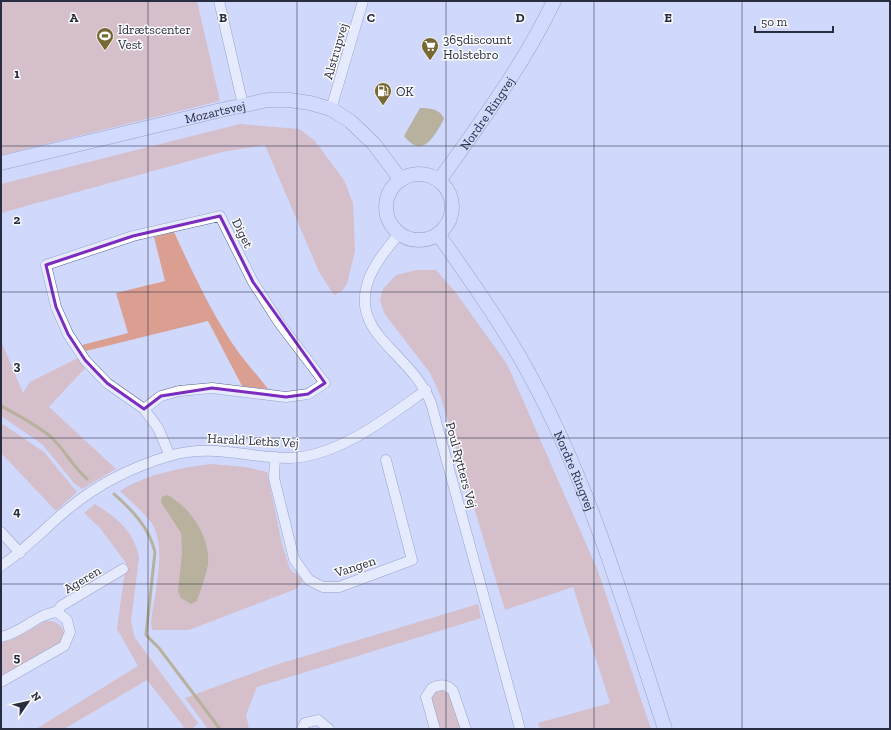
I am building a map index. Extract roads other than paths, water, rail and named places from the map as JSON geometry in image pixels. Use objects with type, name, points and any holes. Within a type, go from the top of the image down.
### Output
[{"type":"main road","name":"Nordre Ringvej","points":[[439,181],[498,99],[536,38],[554,1]]},
{"type":"main road","name":"Mozartsvej","points":[[1,163],[244,105],[268,100],[289,100],[310,103],[331,109],[363,131],[401,180]]},
{"type":"main road","points":[[410,176],[430,176],[439,181],[448,193],[452,208],[450,218],[445,227],[438,234],[429,239],[419,240],[408,238],[399,234],[391,224],[386,213],[387,200],[392,189],[401,180],[410,176]]},
{"type":"main road","name":"Nordre Ringvej","points":[[438,234],[493,313],[533,381],[567,450],[599,530],[665,729]]},
{"type":"street","points":[[219,1],[244,105]]},
{"type":"street","name":"Alstrupvej","points":[[331,109],[363,1]]},
{"type":"street","name":"Diget","points":[[144,409],[161,396],[179,391],[212,388],[286,398],[308,394],[325,383],[280,324],[253,282],[220,216],[133,236],[46,265],[56,307],[68,334],[85,360],[106,383],[144,409],[158,428],[170,456]]},
{"type":"street","name":"Poul Rytters Vej","points":[[399,234],[378,260],[368,279],[365,291],[366,309],[373,328],[413,371],[426,390],[434,411],[520,729]]},
{"type":"street","name":"Harald Leths Vej","points":[[1,566],[20,553],[85,495],[135,468],[170,456],[200,450],[230,451],[274,457],[304,457],[332,449],[363,432],[426,390]]},
{"type":"street","name":"Vangen","points":[[274,457],[274,478],[294,559],[310,580],[323,587],[339,587],[412,560],[386,460]]},
{"type":"street","points":[[1,532],[20,553]]},
{"type":"street","name":"Ageren","points":[[1,637],[12,634],[49,613],[57,612],[61,606],[123,570]]},
{"type":"street","points":[[1,682],[64,646],[70,632],[67,620],[57,612]]},
{"type":"street","points":[[435,729],[426,697],[432,688],[444,685],[449,686],[453,691],[466,729]]},
{"type":"street","points":[[302,729],[305,723],[318,720],[329,729]]},
{"type":"waterway","points":[[1,406],[34,424],[51,437],[87,479]]},
{"type":"waterway","points":[[114,494],[127,506],[144,527],[149,535],[155,552],[146,635],[159,648],[220,729]]},
{"type":"place","name":"Idrætscenter Vest","points":[[105,51]]},
{"type":"place","name":"365discount Holstebro","points":[[430,61]]},
{"type":"place","name":"OK","points":[[383,106]]}]
